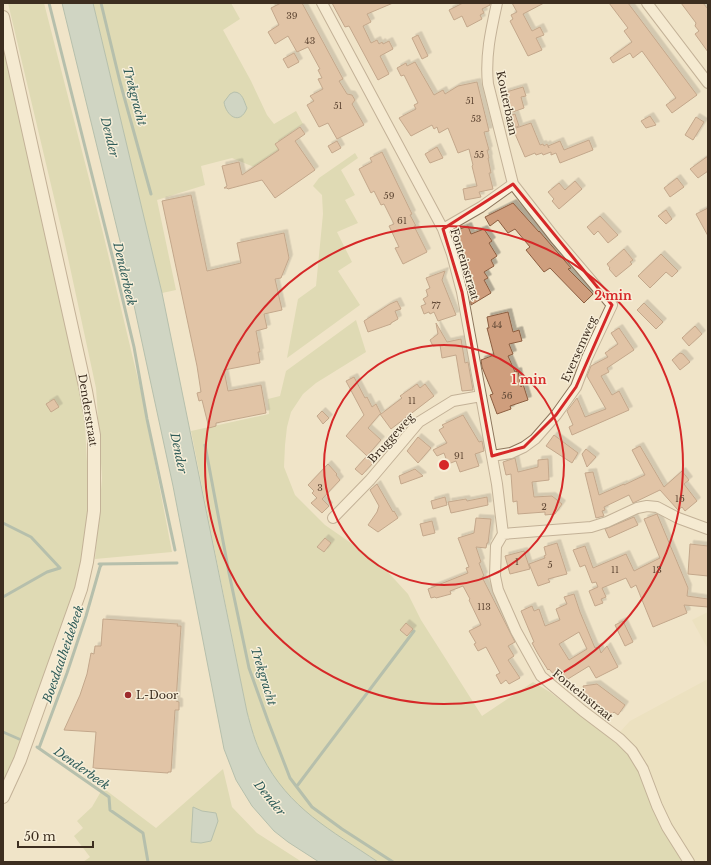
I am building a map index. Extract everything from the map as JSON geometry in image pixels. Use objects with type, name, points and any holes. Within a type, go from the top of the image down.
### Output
[{"type":"street","name":"Fonteinstraat","points":[[322,3],[443,229],[452,254],[462,292],[505,534],[496,546],[495,576],[498,590],[516,630],[541,676],[632,750],[643,769],[656,806],[689,862]]},
{"type":"street","name":"Kouterbaan","points":[[497,3],[489,37],[487,73],[488,84],[513,184],[555,238],[612,305]]},
{"type":"street","points":[[647,3],[708,83]]},
{"type":"street","name":"Denderstraat","points":[[3,17],[86,391],[94,435],[95,476],[94,511],[87,562],[81,589],[20,760],[3,797]]},
{"type":"street","points":[[443,229],[481,207],[513,184]]},
{"type":"street","name":"Eversemweg","points":[[492,456],[511,453],[524,447],[535,439],[556,415],[576,387],[587,358],[612,305]]},
{"type":"street","name":"Bruggeweg","points":[[332,518],[370,480],[419,422],[453,401],[481,396]]},
{"type":"street","points":[[505,534],[591,526],[607,522],[637,508],[647,506],[657,507],[678,518],[708,529]]},
{"type":"highlighted area","points":[[513,184],[612,305],[576,387],[556,415],[524,447],[492,456],[462,292],[443,229]]},
{"type":"shaded area","points":[[708,612],[708,649],[692,620]]},
{"type":"shaded area","points":[[708,679],[708,862],[694,862],[675,834],[619,733],[630,721]]},
{"type":"green space","points":[[8,3],[44,3],[103,233],[142,396],[172,552],[95,559],[102,478],[96,388],[65,244]]},
{"type":"green space","points":[[93,3],[231,3],[240,19],[223,30],[251,81],[267,115],[274,124],[296,111],[303,124],[275,144],[279,150],[254,167],[232,158],[201,166],[205,185],[157,200],[176,290],[162,293]]},
{"type":"green space","points":[[3,46],[84,408],[89,498],[86,536],[75,589],[14,760],[3,785]]},
{"type":"green space","points":[[355,153],[358,158],[341,170],[355,195],[345,200],[358,223],[337,232],[352,262],[338,271],[360,305],[287,358],[298,299],[316,286],[323,214],[322,195],[313,186],[319,178]]},
{"type":"green space","points":[[356,320],[366,352],[316,383],[303,394],[291,412],[287,427],[284,467],[295,495],[325,525],[361,550],[386,570],[408,594],[421,620],[482,716],[533,682],[550,692],[631,756],[685,862],[378,862],[314,820],[285,792],[274,778],[261,755],[247,712],[191,431],[269,414],[268,399],[280,396],[286,371]]},
{"type":"green space","points":[[223,769],[232,807],[257,833],[302,862],[83,862],[90,857],[74,836],[83,828],[77,821],[92,807],[103,788],[156,828]]},
{"type":"water","name":"Dender","points":[[62,3],[93,3],[162,293],[247,712],[255,740],[262,756],[273,774],[298,804],[312,817],[378,862],[319,862],[288,842],[274,831],[252,806],[236,780],[224,749],[173,486],[121,245]]},
{"type":"water","points":[[234,92],[241,95],[247,108],[241,117],[237,118],[230,115],[224,102],[230,94]]},
{"type":"water","points":[[193,807],[202,811],[216,813],[218,821],[211,841],[201,843],[191,842]]},
{"type":"building","points":[[281,3],[302,3],[343,79],[339,81],[347,94],[352,95],[355,100],[352,104],[364,125],[337,139],[328,123],[319,127],[307,105],[314,101],[310,96],[323,89],[318,79],[322,78],[318,70],[320,69],[308,47],[297,52],[288,36],[275,44],[268,32],[279,25],[271,8]]},
{"type":"building","points":[[332,3],[393,3],[367,14],[371,22],[363,26],[371,43],[377,40],[379,44],[382,42],[383,44],[389,41],[393,49],[380,56],[389,74],[378,80],[349,26],[345,27]]},
{"type":"building","points":[[463,3],[490,3],[490,5],[482,9],[484,13],[480,15],[482,19],[467,27],[462,16],[454,20],[449,10]]},
{"type":"building","points":[[512,3],[544,3],[523,14],[532,31],[540,27],[544,35],[536,38],[542,50],[528,56],[510,21],[513,19],[511,15],[517,12]]},
{"type":"building","points":[[609,3],[628,3],[697,95],[672,113],[666,105],[676,98],[642,51],[633,58],[630,53],[613,63],[610,58],[632,42],[624,31],[628,28]]},
{"type":"building","points":[[681,3],[703,3],[708,9],[708,52],[695,34],[699,31],[695,26],[696,23]]},
{"type":"building","points":[[418,35],[428,56],[422,59],[412,38]]},
{"type":"building","points":[[294,53],[299,62],[288,68],[283,59]]},
{"type":"building","points":[[415,62],[434,95],[443,90],[445,94],[458,86],[477,82],[489,131],[484,132],[489,150],[487,150],[491,173],[489,173],[493,189],[479,192],[481,197],[465,200],[463,189],[477,186],[473,165],[469,149],[458,153],[448,128],[439,133],[437,127],[434,129],[432,125],[411,136],[399,118],[416,109],[414,105],[418,103],[404,75],[401,76],[397,68],[406,63],[407,66]]},
{"type":"building","points":[[523,87],[526,96],[521,97],[524,108],[510,113],[503,93]]},
{"type":"building","points":[[515,114],[519,126],[508,130],[505,118]]},
{"type":"building","points":[[650,116],[656,125],[646,128],[641,121]]},
{"type":"building","points":[[696,117],[704,122],[693,140],[685,135]]},
{"type":"building","points":[[531,123],[540,145],[543,144],[544,146],[547,144],[548,146],[560,141],[564,150],[589,140],[593,150],[560,163],[556,153],[551,155],[551,152],[543,155],[542,153],[536,155],[535,153],[525,157],[513,129]]},
{"type":"building","points":[[300,127],[305,134],[295,141],[315,170],[275,198],[262,180],[228,189],[224,188],[227,186],[222,166],[239,162],[242,175],[279,150],[275,144]]},
{"type":"building","points":[[337,141],[341,148],[332,153],[328,146]]},
{"type":"building","points":[[437,147],[443,158],[430,163],[425,154]]},
{"type":"building","points":[[382,152],[412,214],[410,215],[416,226],[414,226],[427,252],[403,264],[395,248],[399,247],[389,226],[394,224],[384,204],[381,205],[374,191],[371,193],[359,169],[372,162],[370,158]]},
{"type":"building","points":[[708,156],[708,171],[698,178],[690,169]]},
{"type":"building","points":[[677,178],[684,187],[670,197],[664,188]]},
{"type":"building","points":[[575,181],[582,189],[559,209],[552,201],[554,199],[548,192],[559,183],[565,190]]},
{"type":"building","points":[[191,195],[207,271],[241,263],[237,243],[284,233],[289,258],[281,278],[275,279],[282,310],[264,314],[267,328],[256,331],[260,352],[258,352],[260,363],[224,370],[228,391],[261,385],[266,413],[216,423],[216,426],[209,428],[202,400],[199,401],[197,393],[201,392],[197,366],[162,201]]},
{"type":"building","points":[[513,203],[571,268],[568,269],[593,294],[584,303],[550,268],[544,272],[526,250],[530,247],[515,229],[508,233],[498,220],[490,226],[485,217]]},
{"type":"building","points":[[708,208],[708,236],[696,214]]},
{"type":"building","points":[[666,210],[672,219],[666,224],[658,216]]},
{"type":"building","points":[[600,216],[618,235],[608,243],[598,231],[594,235],[587,227]]},
{"type":"building","points":[[468,226],[471,234],[484,229],[492,241],[489,243],[497,256],[491,260],[494,266],[484,272],[488,278],[484,280],[491,293],[471,305],[470,287],[473,287],[455,231]]},
{"type":"building","points":[[624,249],[633,260],[630,262],[632,264],[616,277],[609,269],[610,268],[607,264]]},
{"type":"building","points":[[661,254],[678,271],[672,277],[666,272],[650,288],[638,276]]},
{"type":"building","points":[[445,271],[442,280],[456,315],[438,321],[434,312],[424,314],[421,306],[426,304],[423,299],[428,296],[426,290],[430,288],[426,278]]},
{"type":"building","points":[[397,301],[401,309],[395,311],[398,319],[391,324],[368,332],[364,321]]},
{"type":"building","points":[[644,303],[663,322],[656,329],[637,310]]},
{"type":"building","points":[[508,312],[513,332],[519,330],[522,341],[509,344],[513,354],[508,356],[515,372],[518,371],[521,387],[523,384],[528,400],[510,406],[511,409],[497,414],[490,395],[493,394],[482,367],[481,360],[494,355],[487,328],[489,328],[487,317]]},
{"type":"building","points":[[436,323],[447,342],[461,339],[465,363],[468,362],[473,390],[462,391],[456,355],[442,358],[440,345],[433,346],[430,340],[438,334]]},
{"type":"building","points":[[695,326],[702,334],[689,346],[682,338]]},
{"type":"building","points":[[619,328],[634,350],[607,368],[609,372],[601,376],[612,395],[619,391],[629,410],[572,435],[569,427],[573,425],[567,411],[577,398],[585,417],[606,409],[587,376],[591,366],[608,357],[605,353],[618,344],[611,333]]},
{"type":"building","points":[[680,353],[683,354],[690,362],[680,370],[672,360]]},
{"type":"building","points":[[354,377],[365,398],[367,397],[372,407],[376,404],[381,414],[402,398],[400,396],[417,384],[420,388],[425,384],[434,396],[391,429],[380,414],[368,428],[381,440],[367,456],[346,436],[364,415],[346,381]]},
{"type":"building","points":[[54,399],[59,407],[51,412],[46,404]]},
{"type":"building","points":[[322,411],[329,418],[323,424],[317,416]]},
{"type":"building","points":[[463,415],[479,442],[482,441],[484,451],[475,454],[479,466],[460,472],[456,461],[448,464],[444,453],[437,456],[433,450],[447,443],[439,430],[444,427],[442,425]]},
{"type":"building","points":[[554,435],[578,453],[572,463],[546,446]]},
{"type":"building","points":[[418,437],[431,448],[418,463],[407,451]]},
{"type":"building","points":[[640,446],[664,487],[682,471],[689,480],[684,484],[697,501],[685,511],[682,507],[678,510],[660,490],[633,503],[629,495],[604,507],[605,510],[602,511],[604,516],[596,518],[585,473],[593,472],[599,495],[645,475],[632,450]]},
{"type":"building","points":[[586,449],[596,457],[587,467],[582,454]]},
{"type":"building","points":[[366,457],[373,463],[362,475],[355,469]]},
{"type":"building","points":[[515,458],[518,472],[538,467],[538,460],[548,459],[549,480],[532,482],[534,497],[552,496],[562,504],[555,514],[545,515],[545,512],[518,514],[517,501],[513,502],[511,474],[506,475],[503,462]]},
{"type":"building","points":[[328,464],[340,480],[322,499],[329,506],[322,513],[311,503],[317,498],[312,493],[314,491],[308,485]]},
{"type":"building","points":[[415,469],[423,476],[401,484],[399,476]]},
{"type":"building","points":[[377,484],[398,518],[378,532],[368,525],[377,512],[379,506],[370,490]]},
{"type":"building","points":[[445,497],[447,505],[433,509],[431,501]]},
{"type":"building","points":[[487,497],[488,505],[451,513],[448,502],[466,499],[467,501]]},
{"type":"building","points":[[657,514],[688,588],[687,596],[708,599],[708,607],[684,605],[687,613],[653,627],[636,585],[631,588],[626,578],[602,588],[606,597],[601,599],[603,603],[595,606],[589,591],[598,587],[596,582],[592,583],[585,565],[580,567],[573,550],[585,546],[593,568],[626,554],[634,571],[660,558],[644,519]]},
{"type":"building","points":[[634,517],[638,525],[609,538],[605,529]]},
{"type":"building","points":[[476,518],[491,519],[486,548],[476,547],[481,562],[479,563],[484,576],[482,577],[515,642],[508,646],[514,656],[508,660],[520,678],[509,684],[506,680],[501,684],[496,675],[500,673],[486,647],[478,651],[474,644],[476,643],[469,631],[481,625],[463,586],[450,591],[451,594],[436,598],[431,598],[428,589],[468,573],[466,568],[469,567],[458,538],[474,533]]},
{"type":"building","points":[[432,521],[435,533],[423,536],[420,524]]},
{"type":"building","points":[[325,538],[331,543],[324,552],[317,547]]},
{"type":"building","points":[[557,543],[567,574],[548,579],[550,582],[538,586],[529,564],[545,558],[544,556],[546,555],[544,547]]},
{"type":"building","points":[[690,544],[708,546],[708,576],[688,574]]},
{"type":"building","points":[[524,551],[530,569],[510,574],[505,556]]},
{"type":"building","points":[[574,594],[595,648],[599,647],[601,653],[607,646],[618,667],[596,678],[589,666],[563,682],[560,682],[549,669],[548,670],[532,643],[534,642],[521,611],[532,606],[534,611],[539,609],[545,626],[560,620],[556,609],[567,604],[564,597]],"holes":[[[579,632],[587,649],[569,660],[559,644]]]},
{"type":"building","name":"L-Door","points":[[103,619],[178,624],[177,626],[181,626],[176,701],[179,702],[179,710],[175,710],[171,772],[93,768],[96,732],[64,730],[80,695],[87,674],[91,653],[94,654],[95,646],[101,646]]},
{"type":"building","points":[[623,621],[633,642],[625,646],[615,625]]},
{"type":"building","points":[[406,623],[413,629],[407,636],[400,630]]},
{"type":"building","points":[[597,684],[625,705],[618,715],[614,712],[610,716],[581,694],[584,689],[583,686]]},
{"type":"waterway","name":"Denderbeek","points":[[49,3],[134,347],[147,419],[175,550]]},
{"type":"waterway","name":"Trekgracht","points":[[101,3],[120,82],[151,194]]},
{"type":"waterway","name":"Trekgracht","points":[[205,445],[229,573],[249,668],[290,778],[312,807],[342,829],[393,862]]},
{"type":"waterway","points":[[3,523],[31,537],[60,568],[47,572],[3,597]]},
{"type":"waterway","name":"Denderbeek","points":[[99,564],[177,563]]},
{"type":"waterway","name":"Boesdaalheidebeek","points":[[39,748],[67,673],[102,564]]},
{"type":"waterway","points":[[297,786],[414,631]]},
{"type":"waterway","name":"Denderbeek","points":[[3,732],[19,739]]},
{"type":"waterway","name":"Denderbeek","points":[[37,747],[109,797],[110,810],[143,833],[148,862]]},
{"type":"place","name":"L-Door","points":[[128,695]]}]
